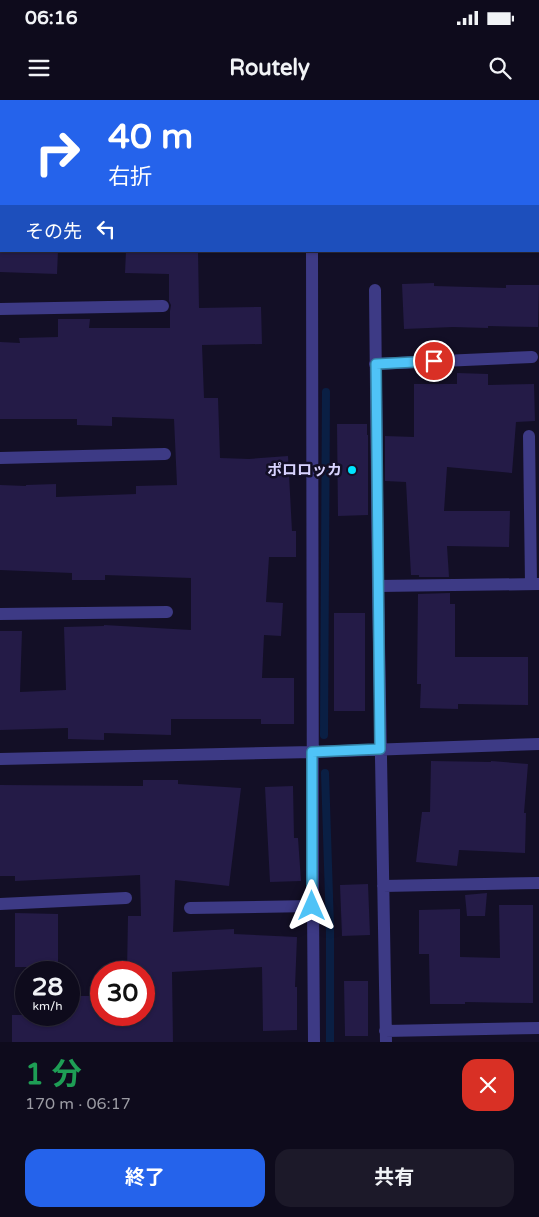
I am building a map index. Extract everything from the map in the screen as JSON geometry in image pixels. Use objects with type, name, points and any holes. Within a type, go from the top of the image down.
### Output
[{"type":"street","points":[[312,252],[312,906],[314,1042]]},
{"type":"street","points":[[375,290],[385,1037],[539,1028]]},
{"type":"street","points":[[0,309],[163,306]]},
{"type":"street","points":[[376,364],[532,357]]},
{"type":"street","points":[[378,586],[535,584],[529,436]]},
{"type":"street","points":[[0,458],[165,454]]},
{"type":"street","points":[[0,614],[167,612]]},
{"type":"street","points":[[0,759],[312,752],[539,744]]},
{"type":"street","points":[[383,886],[539,883]]},
{"type":"street","points":[[0,904],[126,898]]},
{"type":"street","points":[[190,908],[312,906]]},
{"type":"building","points":[[0,252],[58,252],[57,274],[0,272]]},
{"type":"building","points":[[126,252],[198,252],[199,308],[261,307],[262,344],[202,345],[204,398],[218,398],[220,458],[249,459],[288,456],[292,531],[296,531],[296,557],[269,557],[266,602],[283,603],[281,636],[264,635],[262,678],[294,678],[294,724],[261,724],[261,719],[171,719],[171,735],[104,733],[104,740],[68,739],[68,728],[0,730],[0,631],[22,631],[20,692],[66,690],[64,627],[104,625],[191,630],[191,578],[105,575],[105,580],[72,580],[72,573],[0,570],[0,485],[56,484],[56,497],[136,494],[136,486],[177,485],[174,419],[112,417],[112,426],[77,425],[77,419],[0,419],[0,342],[20,343],[19,338],[58,337],[58,319],[90,319],[89,328],[170,328],[169,274],[125,273]]},
{"type":"building","points":[[434,283],[434,286],[506,288],[506,285],[539,285],[538,327],[488,326],[488,328],[404,329],[402,284]]},
{"type":"building","points":[[457,373],[488,374],[488,385],[534,384],[535,421],[516,422],[512,473],[447,467],[444,511],[510,511],[509,547],[447,546],[449,577],[419,577],[419,575],[411,575],[406,482],[385,481],[385,436],[414,437],[414,384],[457,384]]},
{"type":"building","name":"ポロロッカ","points":[[337,424],[367,424],[368,515],[338,516]]},
{"type":"building","points":[[450,593],[450,604],[455,604],[455,657],[528,657],[528,705],[458,704],[458,709],[420,708],[421,684],[417,684],[418,594]]},
{"type":"building","points":[[334,613],[365,613],[365,711],[334,711]]},
{"type":"building","points":[[431,761],[491,761],[528,764],[524,813],[526,813],[525,853],[459,850],[457,866],[416,862],[422,812],[430,812]]},
{"type":"building","points":[[143,780],[178,780],[178,784],[241,788],[229,886],[175,880],[173,932],[234,929],[234,934],[297,937],[295,987],[297,987],[297,1030],[263,1031],[262,967],[172,972],[173,1042],[12,1042],[12,1015],[15,1015],[15,1026],[80,1026],[80,996],[90,996],[90,1026],[155,1026],[155,961],[127,961],[128,916],[141,916],[140,875],[15,881],[15,876],[0,876],[0,785],[143,786]]},
{"type":"building","points":[[293,786],[294,838],[298,838],[301,881],[270,882],[265,787]]},
{"type":"building","points":[[368,884],[370,935],[342,936],[340,885]]},
{"type":"building","points":[[487,893],[485,916],[467,916],[465,895]]},
{"type":"building","points":[[499,905],[533,905],[533,1003],[465,1002],[465,1004],[430,1004],[429,954],[419,954],[419,910],[460,909],[460,957],[500,958]]},
{"type":"building","points":[[15,913],[58,914],[58,961],[15,961]]},
{"type":"building","points":[[344,981],[368,981],[368,1036],[345,1036]]},
{"type":"waterway","points":[[324,735],[326,392]]},
{"type":"waterway","points":[[325,773],[330,927],[330,1042]]},
{"type":"place","name":"ポロロッカ","points":[[352,470]]},
{"type":"route","points":[[312,906],[312,752],[380,749],[376,364],[434,361]]}]
